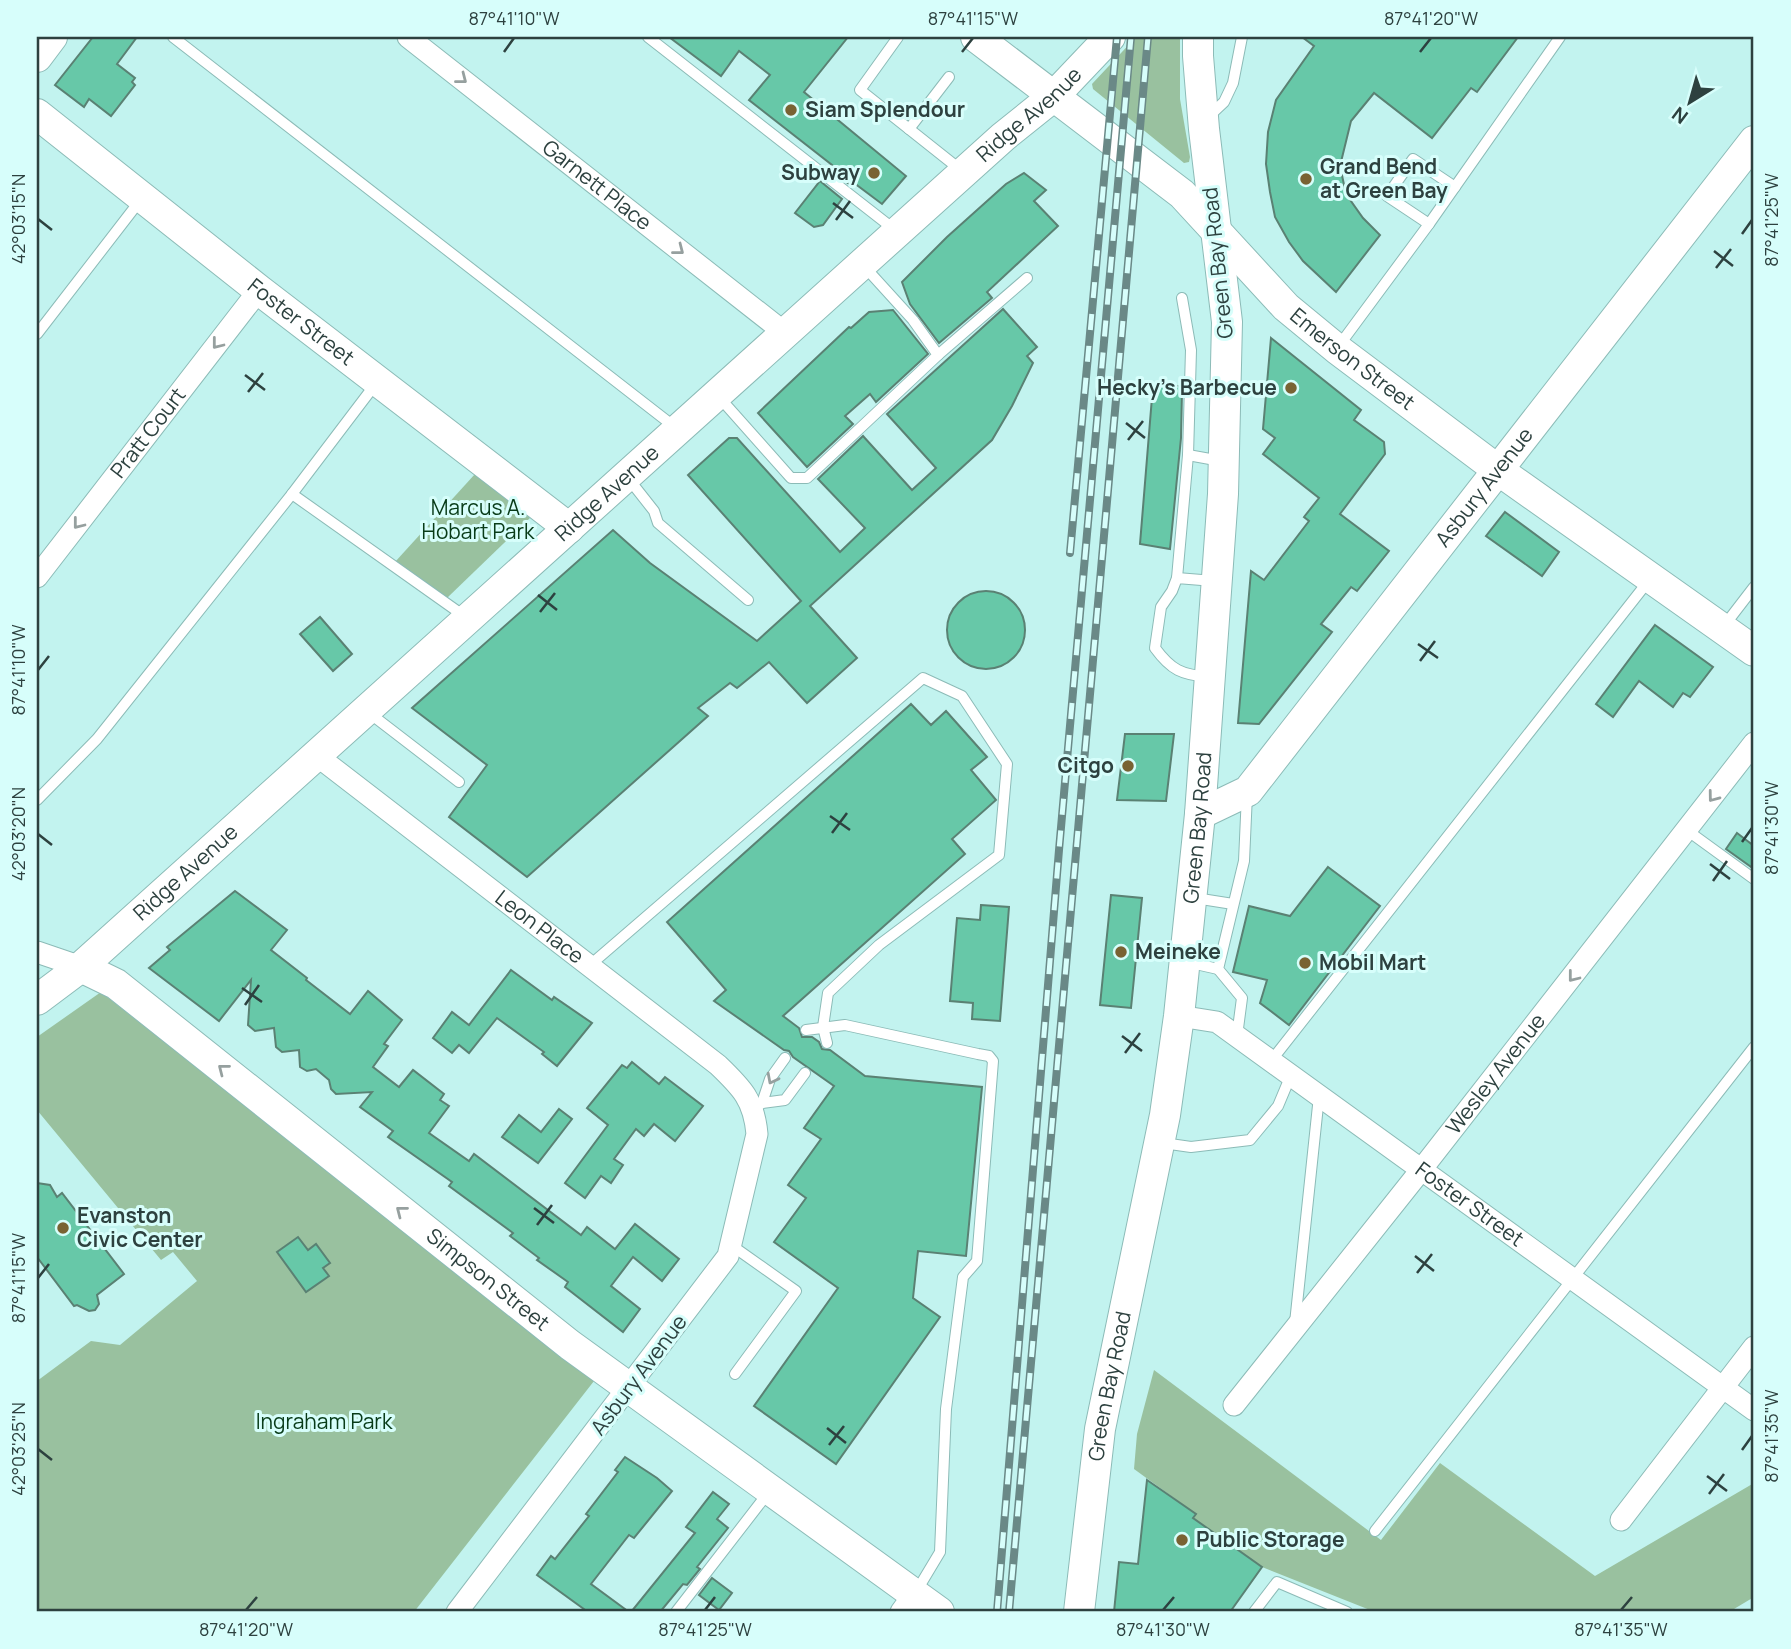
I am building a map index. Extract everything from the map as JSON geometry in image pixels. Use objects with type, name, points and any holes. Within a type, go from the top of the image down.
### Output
[{"type":"street","points":[[37,57],[52,37]]},
{"type":"street","name":"Garnett Place","points":[[408,37],[785,333]]},
{"type":"street","name":"Ridge Avenue","points":[[37,1000],[81,967],[897,232],[1054,96],[1110,37]]},
{"type":"street","name":"Green Bay Road","points":[[1079,1612],[1100,1429],[1160,1143],[1179,1016],[1200,814],[1224,462],[1227,322],[1203,121],[1198,37]]},
{"type":"street","name":"Emerson Street","points":[[984,39],[1182,194],[1286,307],[1337,349],[1498,470],[1754,652]]},
{"type":"street","name":"Foster Street","points":[[37,114],[259,290],[569,528]]},
{"type":"street","name":"Asbury Avenue","points":[[1200,814],[1248,791],[1754,141]]},
{"type":"street","name":"Pratt Court","points":[[37,577],[259,290]]},
{"type":"street","name":"Wesley Avenue","points":[[1234,1405],[1688,831],[1754,743]]},
{"type":"street","name":"Leon Place","points":[[316,755],[718,1065],[758,1106]]},
{"type":"street","name":"Simpson Street","points":[[37,952],[81,967],[116,984],[570,1345],[770,1490],[907,1603],[939,1612]]},
{"type":"street","name":"Foster Street","points":[[1179,1016],[1217,1022],[1754,1410]]},
{"type":"street","name":"Asbury Avenue","points":[[457,1612],[728,1256],[757,1134],[758,1106]]},
{"type":"street","points":[[1621,1520],[1754,1347]]},
{"type":"lane","points":[[173,37],[678,429]]},
{"type":"lane","points":[[648,37],[897,232]]},
{"type":"lane","points":[[898,37],[859,90],[964,173]]},
{"type":"lane","points":[[1203,121],[1224,102],[1233,83],[1242,37]]},
{"type":"lane","points":[[1337,349],[1429,224],[1560,37]]},
{"type":"lane","points":[[909,129],[948,77]]},
{"type":"lane","points":[[1429,224],[1387,196],[1413,159],[1455,187]]},
{"type":"lane","points":[[37,334],[143,198]]},
{"type":"lane","points":[[862,264],[913,320],[938,355]]},
{"type":"lane","points":[[717,394],[791,478],[807,478],[938,355],[1027,278]]},
{"type":"lane","points":[[1182,298],[1191,350],[1188,455],[1178,578],[1161,607],[1155,648],[1167,665],[1190,675],[1210,677]]},
{"type":"lane","points":[[37,800],[97,739],[292,495],[378,381]]},
{"type":"lane","points":[[1188,455],[1224,462]]},
{"type":"lane","points":[[626,476],[654,511],[658,523],[748,600]]},
{"type":"lane","points":[[292,495],[468,618]]},
{"type":"lane","points":[[1178,578],[1217,581]]},
{"type":"lane","points":[[1271,1061],[1650,578]]},
{"type":"lane","points":[[1722,629],[1754,587]]},
{"type":"lane","points":[[589,966],[923,678],[962,696],[1007,764],[999,855],[879,945],[828,993],[823,1027],[827,1043]]},
{"type":"lane","points":[[366,710],[458,782]]},
{"type":"lane","points":[[1218,969],[1244,861],[1248,791]]},
{"type":"lane","points":[[1688,831],[1754,879]]},
{"type":"lane","points":[[1191,898],[1233,904]]},
{"type":"lane","points":[[1185,961],[1218,969],[1242,998],[1237,1036]]},
{"type":"lane","points":[[806,1030],[845,1025],[989,1056],[993,1061],[977,1261],[963,1277],[946,1409],[940,1552],[907,1603]]},
{"type":"lane","points":[[1375,1531],[1754,1047]]},
{"type":"lane","points":[[758,1106],[770,1079],[785,1058]]},
{"type":"lane","points":[[758,1106],[785,1100],[805,1073]]},
{"type":"lane","points":[[1160,1143],[1191,1147],[1250,1140],[1278,1106],[1291,1076]]},
{"type":"lane","points":[[1294,1329],[1320,1096]]},
{"type":"lane","points":[[731,1245],[796,1291],[735,1374]]},
{"type":"lane","points":[[676,1612],[770,1490]]},
{"type":"lane","points":[[1254,1612],[1277,1582],[1347,1612]]},
{"type":"green space","points":[[1136,37],[1180,37],[1180,99],[1189,162],[1184,163],[1093,89],[1092,84]]},
{"type":"green space","name":"Marcus A. Hobart Park","points":[[475,474],[530,518],[447,598],[395,562]]},
{"type":"green space","name":"Ingraham Park","points":[[101,992],[594,1381],[414,1612],[37,1612],[37,1381],[91,1341],[120,1345],[197,1281],[173,1252],[161,1260],[37,1110],[37,1037]]},
{"type":"green space","points":[[1154,1370],[1381,1540],[1440,1463],[1595,1576],[1754,1483],[1754,1597],[1729,1612],[1375,1612],[1262,1567],[1193,1518],[1196,1514],[1134,1469],[1137,1434]]},
{"type":"building","points":[[93,37],[137,37],[117,64],[135,78],[132,82],[135,85],[111,116],[89,99],[84,107],[55,85]]},
{"type":"building","points":[[669,37],[848,37],[804,92],[906,176],[882,204],[829,169],[832,165],[749,100],[770,75],[739,51],[721,76]]},
{"type":"building","points":[[1302,37],[1518,37],[1477,92],[1471,88],[1432,138],[1374,93],[1351,121],[1340,166],[1346,194],[1363,218],[1380,235],[1336,292],[1303,261],[1275,217],[1266,164],[1268,132],[1276,100],[1314,46]]},
{"type":"building","points":[[1024,173],[1046,190],[1034,201],[1058,226],[987,292],[992,298],[939,343],[910,304],[902,282],[1006,184]]},
{"type":"building","points":[[820,181],[842,199],[823,225],[814,227],[795,213]]},
{"type":"building","points":[[1003,309],[1037,347],[1027,356],[1033,363],[992,440],[810,606],[857,658],[807,703],[769,662],[737,688],[730,683],[698,708],[708,716],[527,877],[449,817],[487,765],[412,708],[613,530],[650,563],[757,641],[801,601],[688,475],[729,438],[737,438],[840,552],[865,528],[818,479],[863,436],[912,490],[936,468],[887,414]]},
{"type":"building","points":[[893,310],[928,354],[876,402],[870,394],[845,416],[853,424],[807,467],[758,413],[849,327],[869,312]]},
{"type":"building","points":[[1271,338],[1361,410],[1354,420],[1384,442],[1385,454],[1340,514],[1389,551],[1357,591],[1351,587],[1321,624],[1332,632],[1259,724],[1238,723],[1251,571],[1264,580],[1309,521],[1304,517],[1319,498],[1263,454],[1275,438],[1263,429]]},
{"type":"building","points":[[1153,385],[1179,386],[1182,391],[1181,438],[1170,549],[1140,544]]},
{"type":"building","points":[[1505,512],[1559,552],[1542,576],[1486,536]]},
{"type":"building","points":[[986,591],[1001,594],[1013,603],[1022,615],[1025,630],[1022,645],[1013,657],[1001,666],[986,669],[971,666],[959,657],[950,645],[947,630],[950,615],[959,603],[971,594]]},
{"type":"building","points":[[320,617],[352,654],[333,671],[300,634]]},
{"type":"building","points":[[1655,625],[1713,667],[1690,697],[1683,693],[1673,707],[1639,681],[1613,717],[1596,704]]},
{"type":"building","points":[[911,704],[931,725],[946,711],[987,757],[971,770],[996,800],[952,839],[965,854],[783,1016],[799,1028],[802,1037],[812,1037],[819,1042],[822,1049],[830,1050],[865,1076],[982,1087],[966,1256],[918,1251],[913,1298],[940,1317],[836,1464],[754,1406],[838,1288],[774,1242],[806,1198],[788,1185],[821,1139],[804,1128],[834,1086],[793,1057],[789,1051],[714,1001],[726,990],[667,922]]},
{"type":"building","points":[[1125,734],[1174,734],[1166,801],[1117,800]]},
{"type":"building","points":[[1737,833],[1754,846],[1754,869],[1726,849]]},
{"type":"building","name":"Mobil Mart","points":[[1328,867],[1380,906],[1289,1025],[1260,1003],[1267,980],[1233,972],[1249,906],[1290,916]]},
{"type":"building","points":[[235,891],[287,930],[271,950],[350,1014],[368,991],[402,1020],[384,1044],[388,1046],[373,1067],[399,1087],[413,1070],[444,1094],[440,1100],[449,1106],[429,1133],[469,1161],[474,1154],[581,1235],[587,1227],[615,1249],[635,1224],[679,1259],[662,1281],[633,1257],[611,1286],[640,1309],[623,1332],[565,1287],[568,1282],[510,1236],[513,1233],[449,1186],[452,1182],[388,1137],[393,1131],[360,1107],[372,1092],[336,1094],[331,1089],[329,1080],[316,1069],[307,1071],[300,1067],[299,1050],[282,1052],[276,1047],[274,1028],[255,1031],[248,1025],[251,980],[219,1021],[149,968],[170,950],[167,947]]},
{"type":"building","name":"Meineke","points":[[1111,895],[1142,898],[1131,1008],[1100,1005]]},
{"type":"building","points":[[981,905],[1009,907],[1000,1021],[972,1019],[973,1003],[950,1001],[957,918],[980,920]]},
{"type":"building","points":[[511,970],[552,1000],[554,997],[592,1023],[557,1066],[542,1054],[544,1052],[497,1018],[469,1053],[459,1045],[452,1053],[433,1038],[452,1012],[469,1025]]},
{"type":"building","points":[[632,1062],[659,1084],[665,1077],[703,1106],[675,1141],[654,1124],[644,1136],[636,1129],[614,1159],[623,1165],[611,1183],[601,1176],[585,1198],[565,1183],[608,1125],[587,1108],[622,1065],[627,1068]]},
{"type":"building","points":[[559,1109],[572,1119],[538,1163],[502,1137],[519,1115],[541,1132]]},
{"type":"building","name":"Evanston Civic Center","points":[[37,1183],[50,1185],[57,1197],[62,1193],[124,1274],[97,1295],[99,1304],[95,1310],[89,1311],[74,1306],[37,1257]]},
{"type":"building","points":[[298,1237],[308,1250],[316,1244],[330,1263],[323,1268],[329,1276],[306,1292],[277,1252]]},
{"type":"building","points":[[625,1457],[672,1491],[634,1538],[629,1535],[591,1584],[629,1612],[588,1612],[537,1575],[551,1556],[555,1559],[589,1516],[586,1514],[618,1472],[615,1470]]},
{"type":"building","name":"Public Storage","points":[[1147,1480],[1196,1514],[1193,1518],[1262,1567],[1230,1612],[1114,1612],[1119,1562],[1138,1564]]},
{"type":"building","points":[[713,1492],[729,1504],[717,1519],[728,1528],[697,1567],[700,1569],[687,1585],[683,1584],[660,1612],[631,1612],[695,1533],[686,1527]]},
{"type":"building","points":[[712,1578],[732,1593],[719,1610],[699,1595]]},
{"type":"railway","points":[[1070,553],[1117,37]]},
{"type":"railway","points":[[997,1612],[1059,850],[1131,37]]},
{"type":"railway","points":[[1009,1612],[1148,37]]},
{"type":"place","name":"Siam Splendour","points":[[791,110]]},
{"type":"place","name":"Subway","points":[[874,173]]},
{"type":"place","name":"Grand Bend at Green Bay","points":[[1306,179]]},
{"type":"place","name":"Hecky's Barbecue","points":[[1291,388]]},
{"type":"place","name":"Citgo","points":[[1128,766]]},
{"type":"place","name":"Meineke","points":[[1121,952]]},
{"type":"place","name":"Mobil Mart","points":[[1305,963]]},
{"type":"place","name":"Evanston Civic Center","points":[[63,1228]]},
{"type":"place","name":"Public Storage","points":[[1182,1540]]}]
